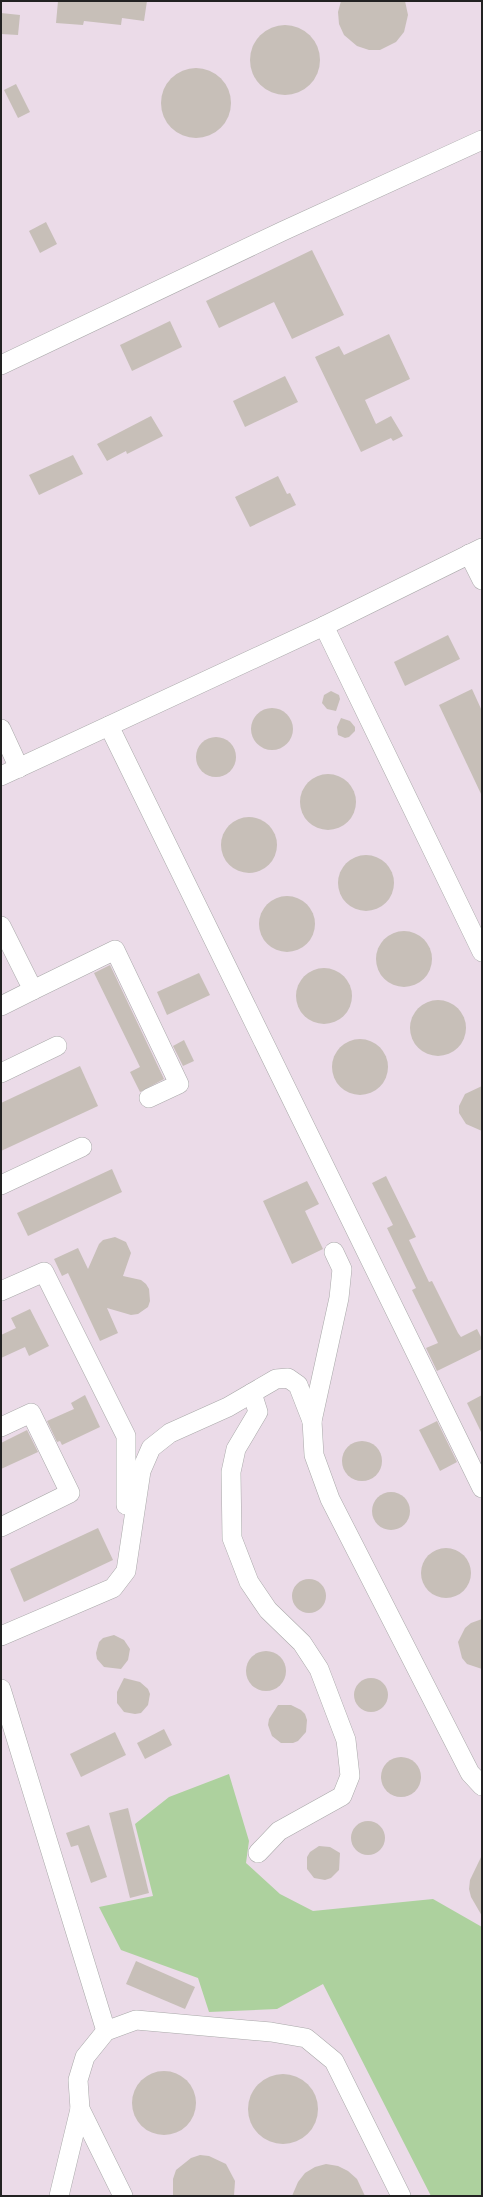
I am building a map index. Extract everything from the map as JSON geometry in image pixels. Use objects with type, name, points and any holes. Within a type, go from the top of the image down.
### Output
[{"type":"street","points":[[1,365],[283,231],[482,140]]},
{"type":"street","points":[[1,776],[324,626],[476,551],[482,580]]},
{"type":"street","points":[[324,626],[482,952]]},
{"type":"street","points":[[109,726],[482,1488]]},
{"type":"street","points":[[1,729],[19,768]]},
{"type":"street","points":[[1,926],[33,990]]},
{"type":"street","points":[[1,1006],[115,950],[179,1084],[149,1098]]},
{"type":"street","points":[[1,1073],[57,1046]]},
{"type":"street","points":[[1,1186],[82,1147]]},
{"type":"street","points":[[334,1252],[342,1269],[339,1298],[312,1421],[314,1455],[330,1499],[470,1773],[482,1786]]},
{"type":"street","points":[[1,1291],[44,1272],[126,1436],[126,1571]]},
{"type":"street","points":[[1,1636],[113,1588],[126,1571],[141,1471],[151,1448],[170,1433],[228,1407],[276,1379],[288,1378],[298,1385],[312,1421]]},
{"type":"street","points":[[252,1393],[258,1412],[236,1449],[231,1472],[232,1538],[249,1582],[268,1610],[302,1643],[319,1669],[346,1740],[350,1776],[342,1796],[279,1831],[258,1853]]},
{"type":"street","points":[[1,1427],[31,1413],[70,1493],[1,1527]]},
{"type":"street","points":[[1,1689],[106,2032]]},
{"type":"street","points":[[59,2196],[80,2109],[78,2080],[85,2057],[106,2032],[136,2020],[271,2032],[306,2038],[334,2061],[401,2196]]},
{"type":"street","points":[[80,2109],[122,2196]]},
{"type":"shaded area","points":[[1,1],[482,1],[482,2196],[1,2196]]},
{"type":"green space","points":[[229,1774],[249,1841],[246,1863],[280,1894],[313,1911],[433,1899],[482,1927],[482,2196],[431,2196],[323,1984],[277,2009],[209,2012],[198,1978],[121,1950],[99,1907],[153,1896],[135,1824],[169,1797]]},
{"type":"building","points":[[58,1],[147,1],[144,21],[122,18],[121,25],[84,21],[83,25],[56,23]]},
{"type":"building","points":[[341,1],[405,1],[408,15],[404,32],[396,42],[380,50],[369,50],[357,46],[344,35],[339,24],[338,12]]},
{"type":"building","points":[[1,13],[20,15],[18,35],[1,34]]},
{"type":"building","points":[[285,25],[298,28],[310,35],[317,47],[320,60],[317,73],[310,85],[298,92],[285,95],[272,92],[260,85],[253,73],[250,60],[253,47],[260,35],[272,28]]},
{"type":"building","points":[[196,68],[209,71],[221,78],[228,90],[231,103],[228,116],[221,128],[209,135],[196,138],[183,135],[171,128],[164,116],[161,103],[164,90],[171,78],[183,71]]},
{"type":"building","points":[[16,84],[30,112],[18,118],[4,90]]},
{"type":"building","points":[[46,222],[57,244],[40,253],[29,231]]},
{"type":"building","points":[[312,250],[344,315],[292,339],[274,302],[219,328],[206,301]]},
{"type":"building","points":[[170,321],[182,347],[132,371],[120,345]]},
{"type":"building","points":[[389,334],[410,379],[365,400],[376,424],[391,416],[403,436],[393,441],[391,438],[361,452],[315,357],[339,346],[344,355]]},
{"type":"building","points":[[285,376],[298,402],[245,427],[233,401]]},
{"type":"building","points":[[151,416],[163,436],[127,454],[126,451],[107,461],[97,444]]},
{"type":"building","points":[[73,455],[83,474],[39,495],[29,475]]},
{"type":"building","points":[[278,476],[287,494],[290,493],[296,505],[250,527],[235,497]]},
{"type":"building","points":[[448,635],[460,659],[405,686],[394,662]]},
{"type":"building","points":[[472,689],[482,711],[482,796],[439,705]]},
{"type":"building","points":[[331,691],[339,695],[340,699],[336,711],[327,709],[322,703],[324,695]]},
{"type":"building","points":[[268,708],[276,708],[284,711],[290,717],[293,729],[290,741],[284,747],[276,750],[268,750],[260,747],[254,741],[251,733],[251,725],[254,717],[260,711]]},
{"type":"building","points":[[341,718],[350,721],[355,727],[355,731],[349,737],[345,738],[338,735],[337,727]]},
{"type":"building","points":[[212,737],[220,737],[227,740],[233,746],[236,757],[233,768],[227,774],[220,777],[212,777],[205,774],[199,768],[196,761],[196,753],[199,746],[205,740]]},
{"type":"building","points":[[328,774],[339,776],[348,782],[354,791],[356,802],[354,813],[348,822],[339,828],[328,830],[317,828],[308,822],[302,813],[300,802],[302,791],[308,782],[317,776]]},
{"type":"building","points":[[249,817],[260,819],[269,825],[275,834],[277,845],[275,856],[269,865],[260,871],[249,873],[238,871],[229,865],[223,856],[221,845],[223,834],[229,825],[238,819]]},
{"type":"building","points":[[366,855],[377,857],[386,863],[392,872],[394,883],[392,894],[386,903],[377,909],[366,911],[355,909],[346,903],[340,894],[338,883],[340,872],[346,863],[355,857]]},
{"type":"building","points":[[287,896],[298,898],[307,904],[313,913],[315,924],[313,935],[307,944],[298,950],[287,952],[276,950],[267,944],[261,935],[259,924],[261,913],[267,904],[276,898]]},
{"type":"building","points":[[404,931],[415,933],[424,939],[430,948],[432,959],[430,970],[424,979],[415,985],[404,987],[393,985],[384,979],[378,970],[376,959],[378,948],[384,939],[393,933]]},
{"type":"building","points":[[110,965],[164,1079],[140,1092],[130,1072],[140,1067],[94,973]]},
{"type":"building","points":[[324,968],[335,970],[344,976],[350,985],[352,996],[350,1007],[344,1016],[335,1022],[324,1024],[313,1022],[304,1016],[298,1007],[296,996],[298,985],[304,976],[313,970]]},
{"type":"building","points":[[199,973],[210,995],[167,1015],[157,992]]},
{"type":"building","points":[[438,1000],[449,1002],[458,1008],[464,1017],[466,1028],[464,1039],[458,1048],[449,1054],[438,1056],[427,1054],[418,1048],[412,1039],[410,1028],[412,1017],[418,1008],[427,1002]]},
{"type":"building","points":[[360,1039],[371,1041],[380,1047],[386,1056],[388,1067],[386,1078],[380,1087],[371,1093],[360,1095],[349,1093],[340,1087],[334,1078],[332,1067],[334,1056],[340,1047],[349,1041]]},
{"type":"building","points":[[184,1040],[194,1061],[183,1066],[173,1046]]},
{"type":"building","points":[[80,1066],[98,1106],[1,1151],[1,1103]]},
{"type":"building","points":[[482,1086],[482,1131],[466,1124],[459,1113],[459,1106],[465,1094]]},
{"type":"building","points":[[112,1169],[122,1192],[28,1236],[17,1213]]},
{"type":"building","points":[[386,1176],[416,1237],[409,1240],[429,1282],[432,1281],[458,1333],[461,1337],[477,1329],[482,1339],[482,1349],[437,1371],[426,1348],[438,1343],[412,1290],[416,1288],[387,1228],[393,1225],[372,1183]]},
{"type":"building","points":[[307,1181],[319,1204],[305,1211],[323,1249],[292,1264],[263,1201]]},
{"type":"building","points":[[115,1237],[126,1242],[131,1253],[123,1276],[141,1280],[146,1284],[149,1289],[150,1301],[148,1307],[138,1314],[131,1315],[107,1308],[118,1333],[100,1341],[68,1273],[62,1276],[54,1259],[78,1248],[88,1269],[99,1244],[103,1240]]},
{"type":"building","points":[[30,1309],[49,1346],[29,1356],[25,1347],[1,1358],[1,1335],[16,1328],[11,1318]]},
{"type":"building","points":[[85,1395],[100,1427],[62,1445],[60,1441],[57,1442],[47,1421],[74,1409],[71,1403]]},
{"type":"building","points":[[482,1395],[482,1434],[467,1403]]},
{"type":"building","points":[[437,1421],[457,1462],[440,1471],[419,1430]]},
{"type":"building","points":[[27,1430],[38,1452],[1,1469],[1,1443]]},
{"type":"building","points":[[366,1441],[373,1444],[379,1450],[382,1461],[381,1469],[373,1478],[366,1481],[358,1481],[351,1478],[343,1469],[342,1457],[345,1450],[354,1442]]},
{"type":"building","points":[[387,1492],[395,1492],[405,1497],[409,1504],[409,1518],[405,1525],[395,1530],[387,1530],[377,1525],[375,1522],[372,1515],[372,1507],[377,1497],[380,1495]]},
{"type":"building","points":[[98,1528],[113,1560],[24,1602],[10,1569]]},
{"type":"building","points":[[446,1548],[455,1550],[466,1559],[471,1573],[469,1582],[460,1593],[446,1598],[437,1596],[426,1587],[421,1573],[423,1564],[432,1553]]},
{"type":"building","points":[[312,1579],[321,1584],[325,1589],[325,1603],[321,1608],[316,1612],[306,1613],[302,1612],[293,1603],[292,1593],[293,1589],[302,1580]]},
{"type":"building","points":[[482,1619],[482,1669],[467,1664],[462,1658],[458,1642],[465,1628],[471,1623]]},
{"type":"building","points":[[114,1635],[124,1640],[130,1649],[128,1660],[121,1669],[104,1667],[97,1659],[96,1653],[99,1642],[103,1638]]},
{"type":"building","points":[[266,1651],[274,1653],[280,1657],[284,1663],[286,1671],[284,1679],[280,1685],[274,1689],[266,1691],[258,1689],[252,1685],[248,1679],[246,1671],[248,1663],[252,1657],[258,1653]]},
{"type":"building","points":[[124,1678],[140,1682],[148,1689],[150,1694],[148,1705],[141,1713],[135,1714],[124,1712],[117,1703],[117,1692]]},
{"type":"building","points":[[374,1678],[383,1683],[387,1688],[387,1702],[383,1707],[378,1711],[368,1712],[364,1711],[355,1702],[354,1692],[355,1688],[364,1679]]},
{"type":"building","points":[[278,1705],[291,1705],[301,1710],[305,1714],[307,1720],[306,1732],[298,1741],[293,1743],[281,1743],[272,1736],[268,1725],[269,1719]]},
{"type":"building","points":[[164,1729],[172,1745],[145,1759],[137,1743]]},
{"type":"building","points":[[115,1732],[126,1755],[81,1777],[70,1754]]},
{"type":"building","points":[[401,1757],[415,1763],[421,1777],[415,1791],[401,1797],[387,1791],[381,1777],[387,1763]]},
{"type":"building","points":[[128,1808],[149,1893],[130,1898],[109,1813]]},
{"type":"building","points":[[371,1821],[380,1826],[384,1831],[384,1845],[380,1850],[375,1854],[365,1855],[361,1854],[352,1845],[351,1835],[352,1831],[361,1822]]},
{"type":"building","points":[[89,1825],[107,1877],[91,1883],[78,1845],[71,1847],[66,1833]]},
{"type":"building","points":[[319,1846],[330,1847],[340,1853],[339,1870],[331,1878],[325,1880],[314,1878],[307,1869],[307,1857],[310,1852]]},
{"type":"building","points":[[482,1855],[482,1916],[471,1897],[469,1889],[470,1880]]},
{"type":"building","points":[[136,1961],[195,1987],[185,2009],[126,1984]]},
{"type":"building","points":[[164,2071],[176,2074],[187,2080],[193,2091],[196,2103],[193,2115],[187,2126],[176,2132],[164,2135],[152,2132],[141,2126],[135,2115],[132,2103],[135,2091],[141,2080],[152,2074]]},
{"type":"building","points":[[283,2074],[296,2077],[308,2084],[315,2096],[318,2109],[315,2122],[308,2134],[296,2141],[283,2144],[270,2141],[258,2134],[251,2122],[248,2109],[251,2096],[258,2084],[270,2077]]},
{"type":"building","points":[[200,2155],[209,2156],[226,2164],[235,2181],[234,2196],[173,2196],[173,2179],[176,2170],[191,2158]]},
{"type":"building","points":[[326,2164],[338,2166],[348,2171],[357,2179],[365,2196],[292,2196],[298,2182],[305,2173],[315,2167]]}]
